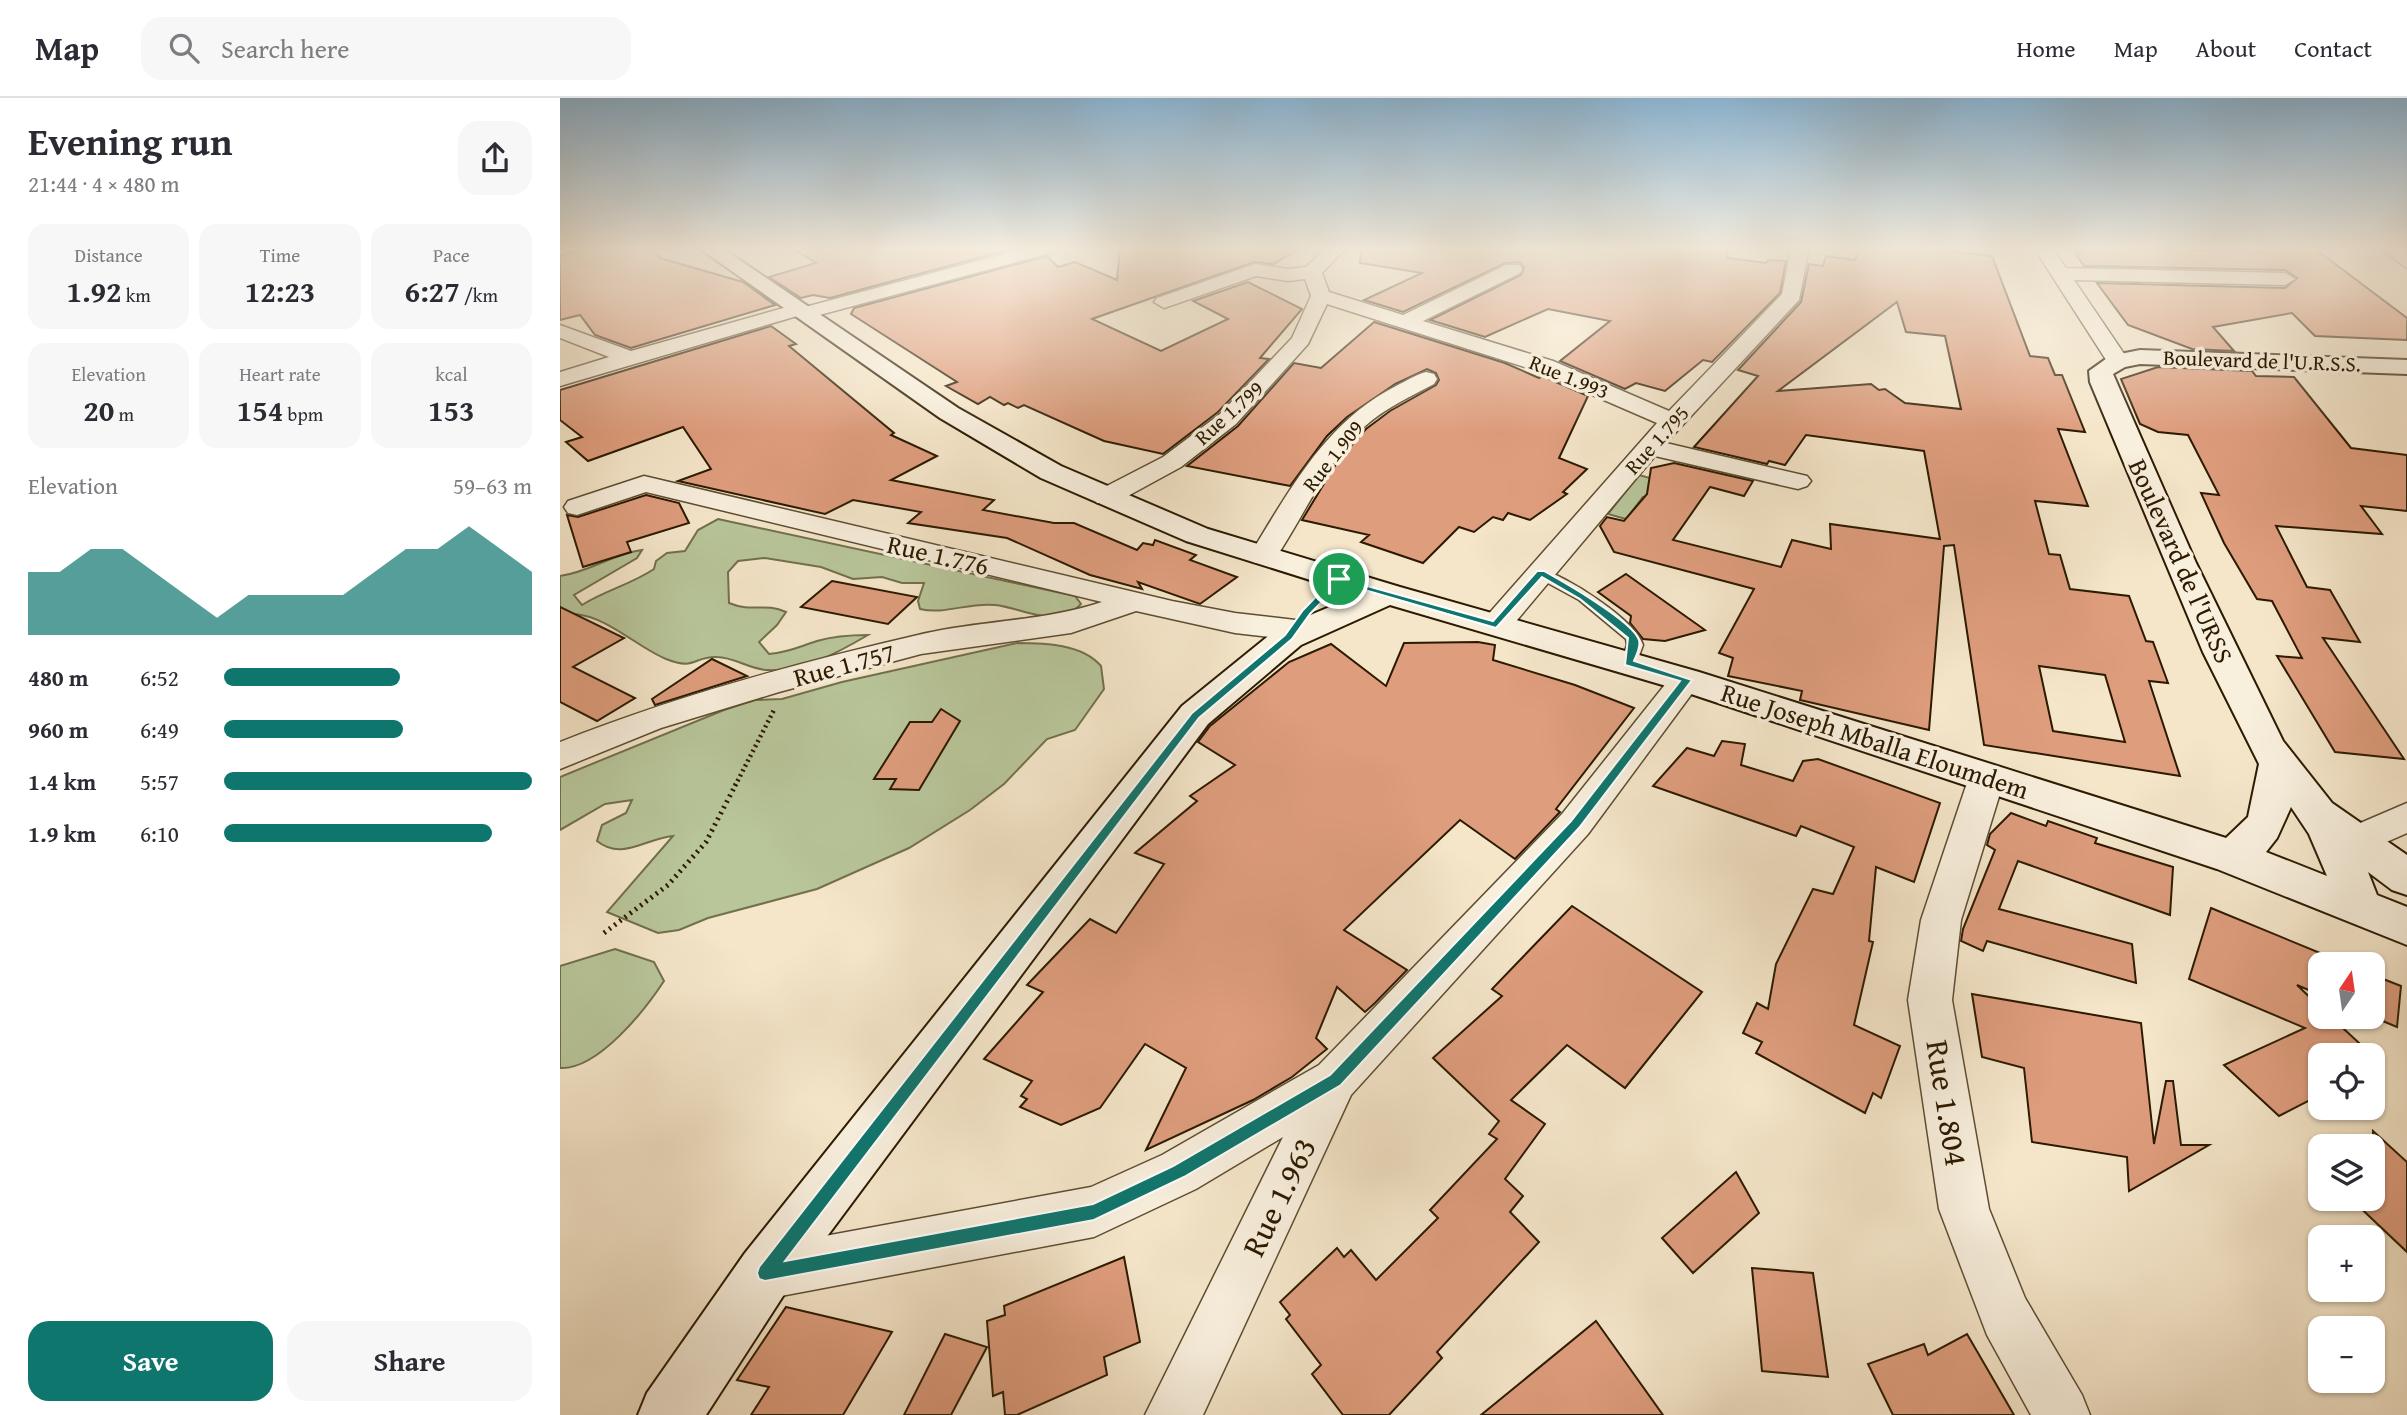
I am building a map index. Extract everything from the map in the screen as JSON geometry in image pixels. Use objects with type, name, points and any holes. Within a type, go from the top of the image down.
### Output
[{"type":"main road","name":"Rue Joseph Mballa Eloumdem","points":[[803,311],[949,413],[1051,472],[1197,535],[1388,594],[1686,680],[1987,777],[2232,857],[2407,926]]},
{"type":"main road","name":"Boulevard de l'U.R.S.S.","points":[[2118,361],[2140,357],[2203,358],[2407,367]]},
{"type":"main road","name":"Boulevard de l'URSS","points":[[2118,361],[2101,371],[2102,382],[2237,687],[2277,766]]},
{"type":"main road","points":[[669,1415],[765,1273],[1195,715],[1295,632],[1339,579]]},
{"type":"main road","points":[[1295,632],[1388,594]]},
{"type":"main road","points":[[1295,632],[1459,614]]},
{"type":"main road","points":[[2277,766],[2314,808],[2407,878]]},
{"type":"main road","points":[[2232,857],[2258,838],[2270,821],[2277,766]]},
{"type":"main road","points":[[2314,808],[2347,869],[2359,906]]},
{"type":"street","points":[[560,379],[809,309]]},
{"type":"street","name":"Rue 1.799","points":[[1106,497],[1172,462],[1228,419],[1301,340],[1315,309]]},
{"type":"street","name":"Rue 1.993","points":[[1363,309],[1545,366],[1672,421]]},
{"type":"street","points":[[1403,322],[1434,309]]},
{"type":"street","name":"Rue 1.795","points":[[1496,625],[1672,421],[1779,309]]},
{"type":"street","points":[[2084,309],[2118,361]]},
{"type":"street","points":[[560,331],[629,358]]},
{"type":"street","name":"Rue 1.909","points":[[1263,556],[1323,463],[1353,425],[1372,409],[1426,379]]},
{"type":"street","points":[[1650,447],[1798,481]]},
{"type":"street","name":"Rue 1.776","points":[[577,506],[644,484],[1135,601],[1295,632]]},
{"type":"street","name":"Rue 1.757","points":[[560,756],[649,720],[789,679],[921,644],[1071,622],[1135,601]]},
{"type":"street","name":"Rue 1.963","points":[[1173,1415],[1335,1080],[1575,824],[1686,680]]},
{"type":"street","name":"Rue 1.804","points":[[1987,777],[1941,920],[1930,1000],[1964,1209],[2006,1316],[2062,1415]]},
{"type":"street","points":[[2357,840],[2407,817]]},
{"type":"street","points":[[765,1273],[1094,1212],[1179,1172],[1335,1080]]},
{"type":"lane","points":[[1540,573],[1584,597],[1633,637],[1635,645],[1629,663]]},
{"type":"path","points":[[604,933],[668,885],[706,842],[789,679]]},
{"type":"green space","points":[[1639,475],[1664,482],[1651,499],[1643,497],[1626,519],[1608,514]]},
{"type":"green space","points":[[718,519],[1075,596],[1081,604],[1068,614],[1050,616],[995,605],[948,610],[920,609],[918,601],[924,583],[902,583],[882,577],[853,579],[821,567],[765,558],[738,561],[728,572],[729,603],[786,612],[759,642],[769,654],[830,638],[868,635],[820,660],[781,670],[755,668],[717,657],[683,664],[653,653],[602,622],[574,614],[560,615],[560,576],[642,550],[637,558],[574,595],[582,605],[646,574],[654,569],[656,561],[667,553],[685,551],[698,530]]},
{"type":"green space","points":[[1017,643],[1051,644],[1073,649],[1084,653],[1101,666],[1104,689],[1075,730],[1047,739],[1004,784],[970,810],[909,848],[817,889],[708,918],[679,930],[658,933],[607,912],[673,836],[624,849],[606,847],[597,841],[602,825],[626,813],[632,800],[605,804],[560,830],[560,777],[755,700],[782,699],[842,682]]},
{"type":"green space","points":[[615,949],[654,962],[664,981],[633,1022],[605,1049],[575,1066],[560,1068],[560,966]]},
{"type":"building","points":[[560,309],[760,309],[631,348],[595,335],[580,315],[560,320]]},
{"type":"building","points":[[853,309],[1119,309],[1092,319],[1161,351],[1228,319],[1209,309],[1302,309],[1260,358],[1269,359],[1218,412],[1163,454],[1104,441],[1024,405],[1018,408],[1008,403],[1004,405],[990,397],[978,404],[946,386],[957,382],[851,314]]},
{"type":"building","points":[[1451,309],[1547,309],[1485,337],[1430,320]]},
{"type":"building","points":[[1550,309],[1764,309],[1712,362],[1703,360],[1665,391],[1636,383],[1625,389],[1560,361],[1610,321]]},
{"type":"building","points":[[1794,309],[1887,309],[1778,391],[1871,384],[1879,390],[1885,389],[1905,403],[1961,409],[1945,336],[1906,332],[1899,309],[2012,309],[2030,356],[2048,358],[2055,375],[2062,375],[2085,432],[2058,429],[2088,506],[2035,501],[2049,554],[2060,555],[2070,589],[2129,596],[2146,641],[2153,642],[2168,683],[2149,681],[2180,776],[1984,745],[1954,545],[1944,546],[1929,730],[1800,700],[1802,691],[1728,676],[1733,658],[1719,653],[1754,589],[1614,552],[1600,526],[1607,517],[1624,521],[1647,494],[1651,468],[1674,463],[1753,481],[1744,496],[1710,487],[1673,540],[1781,567],[1792,540],[1831,549],[1830,524],[1940,539],[1924,451],[1806,435],[1785,465],[1769,461],[1767,464],[1694,447],[1758,376],[1738,370]],"holes":[[[2039,666],[2105,675],[2125,742],[2053,731]]]},
{"type":"building","points":[[2117,309],[2396,309],[2407,318],[2407,340],[2315,336],[2292,313],[2213,327],[2234,351],[2192,349],[2128,325]]},
{"type":"building","points":[[1374,322],[1505,363],[1588,396],[1559,458],[1587,469],[1563,492],[1567,494],[1530,520],[1508,513],[1503,520],[1493,517],[1474,532],[1459,527],[1423,563],[1361,542],[1369,535],[1302,520],[1339,459],[1366,429],[1390,411],[1436,385],[1439,380],[1436,373],[1427,369],[1395,384],[1347,417],[1327,436],[1290,486],[1187,466],[1238,426],[1294,363],[1321,368]]},
{"type":"building","points":[[771,326],[796,344],[789,346],[894,433],[891,435],[937,456],[891,480],[994,500],[983,510],[1054,523],[1074,523],[1137,550],[1143,543],[1153,545],[1155,540],[1196,555],[1190,560],[1237,577],[1200,604],[1138,582],[1142,589],[1090,575],[1007,538],[908,523],[921,512],[853,500],[825,514],[678,481],[711,469],[683,427],[588,461],[566,442],[582,437],[560,420],[560,390]]},
{"type":"building","points":[[2158,367],[2252,371],[2256,376],[2294,377],[2351,448],[2407,455],[2407,511],[2361,506],[2382,534],[2276,526],[2307,587],[2330,590],[2360,642],[2323,638],[2404,759],[2335,752],[2277,656],[2302,658],[2272,601],[2257,599],[2224,543],[2201,493],[2219,495],[2188,435],[2158,432],[2140,424],[2121,379]]},
{"type":"building","points":[[646,495],[679,503],[689,523],[627,542],[631,552],[583,567],[567,515],[578,517]]},
{"type":"building","points":[[1626,574],[1705,630],[1665,641],[1643,639],[1630,623],[1631,616],[1598,592]]},
{"type":"building","points":[[832,581],[917,597],[888,624],[801,607]]},
{"type":"building","points":[[560,607],[624,638],[573,667],[635,698],[597,721],[560,702]]},
{"type":"building","points":[[1478,642],[1495,645],[1493,660],[1575,685],[1634,708],[1556,809],[1560,812],[1515,859],[1460,820],[1344,930],[1407,970],[1375,1003],[1365,1012],[1337,987],[1316,1038],[1327,1049],[1292,1077],[1253,1100],[1146,1150],[1186,1068],[1145,1044],[1100,1108],[1061,1125],[1020,1107],[1027,1099],[1021,1096],[1032,1081],[984,1059],[1043,992],[1027,985],[1090,919],[1116,933],[1164,864],[1135,853],[1197,801],[1190,796],[1235,765],[1198,742],[1210,726],[1289,662],[1331,644],[1386,686],[1404,643]]},
{"type":"building","points":[[712,659],[747,676],[655,705],[652,699]]},
{"type":"building","points":[[941,709],[960,721],[919,790],[890,789],[896,779],[874,779],[910,722],[932,722]]},
{"type":"building","points":[[1722,741],[1745,744],[1741,765],[1793,781],[1803,761],[1818,759],[1940,803],[1914,882],[1876,867],[1869,941],[1873,942],[1854,1025],[1900,1046],[1881,1098],[1873,1093],[1865,1113],[1756,1053],[1762,1042],[1743,1033],[1757,1003],[1768,1009],[1776,964],[1813,889],[1833,894],[1854,847],[1801,826],[1796,836],[1653,786],[1687,748],[1714,756]]},
{"type":"building","points":[[2011,813],[2046,826],[2048,821],[2097,838],[2095,843],[2173,867],[2170,915],[2018,861],[1999,909],[2132,944],[2136,983],[1987,941],[1983,951],[1961,941],[1963,929],[1995,850],[1987,845],[1990,834]]},
{"type":"building","points":[[1572,906],[1702,992],[1625,1088],[1567,1045],[1511,1100],[1545,1124],[1505,1179],[1523,1196],[1510,1212],[1539,1242],[1437,1352],[1442,1358],[1389,1415],[1343,1415],[1312,1374],[1321,1365],[1286,1319],[1290,1315],[1280,1302],[1337,1248],[1344,1257],[1351,1250],[1376,1280],[1438,1218],[1430,1210],[1497,1139],[1489,1134],[1499,1121],[1433,1058],[1502,996],[1492,989]]},
{"type":"building","points":[[2211,908],[2318,952],[2308,952],[2308,990],[2297,985],[2308,996],[2308,1029],[2344,1029],[2359,1043],[2308,1043],[2308,1101],[2279,1116],[2224,1065],[2305,1028],[2189,979]]},
{"type":"building","points":[[2385,980],[2401,986],[2397,1027],[2385,1022]]},
{"type":"building","points":[[1972,994],[2141,1023],[2154,1144],[2166,1081],[2173,1081],[2181,1145],[2209,1145],[2129,1191],[2127,1157],[2032,1142],[2024,1068],[1982,1057]]},
{"type":"building","points":[[2385,1142],[2407,1162],[2407,1252],[2385,1231],[2385,1225],[2378,1225],[2364,1211],[2385,1211]]},
{"type":"building","points":[[1736,1172],[1759,1213],[1693,1273],[1662,1238]]},
{"type":"building","points":[[1124,1257],[1140,1342],[1104,1357],[1107,1375],[1017,1415],[1005,1415],[1003,1392],[993,1396],[987,1321],[1005,1315],[1004,1306]]},
{"type":"building","points":[[1752,1268],[1813,1273],[1828,1377],[1762,1371]]},
{"type":"building","points":[[786,1307],[892,1332],[843,1415],[751,1415],[769,1387],[737,1380]]},
{"type":"building","points":[[1596,1321],[1663,1415],[1481,1415]]},
{"type":"building","points":[[945,1334],[987,1347],[951,1415],[904,1415]]},
{"type":"building","points":[[1967,1334],[2014,1415],[1893,1415],[1868,1364],[1924,1344],[1928,1355]]},
{"type":"route","points":[[1540,573],[1584,597],[1633,637],[1635,645],[1629,663],[1686,680],[1575,824],[1335,1080],[1179,1172],[1094,1212],[765,1273],[1195,715],[1289,637],[1307,612],[1339,579],[1496,625],[1540,573]]}]
